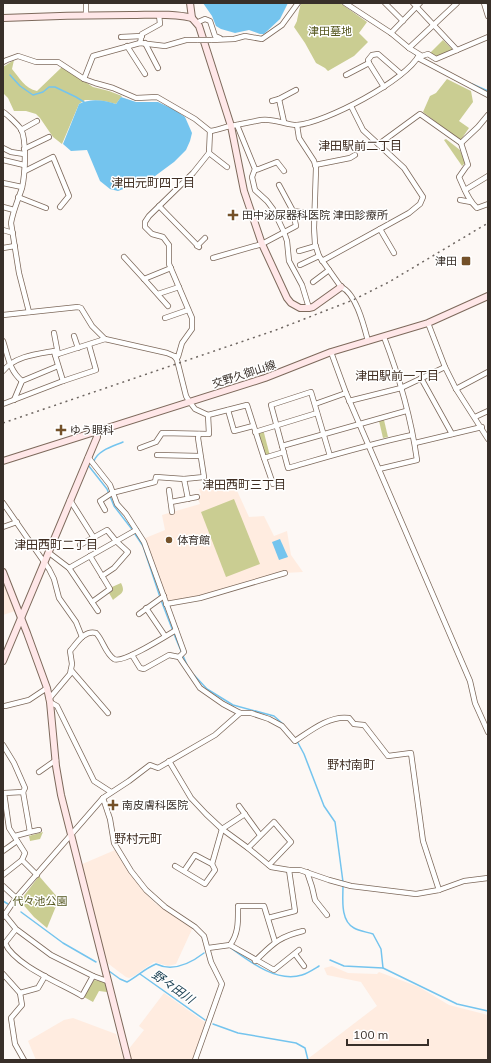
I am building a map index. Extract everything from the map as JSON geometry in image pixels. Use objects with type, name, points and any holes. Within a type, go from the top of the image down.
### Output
[{"type":"street","points":[[86,3],[86,15]]},
{"type":"street","points":[[190,3],[194,20],[199,26],[234,126],[255,170],[252,177],[255,190],[267,200],[284,232],[288,241],[289,261],[302,285],[309,308]]},
{"type":"street","points":[[84,79],[93,56],[127,46],[142,43],[165,46],[186,40],[234,39],[245,36],[262,39],[282,25],[298,3]]},
{"type":"street","points":[[345,3],[391,33],[419,56],[488,95]]},
{"type":"street","points":[[385,3],[402,21]]},
{"type":"street","points":[[413,3],[457,50]]},
{"type":"street","points":[[391,33],[420,3]]},
{"type":"street","points":[[409,48],[457,3]]},
{"type":"street","points":[[484,3],[488,16]]},
{"type":"street","points":[[3,18],[86,15],[184,16],[194,20],[204,19],[210,21],[215,36],[222,39]]},
{"type":"street","points":[[121,36],[142,36],[160,24],[159,15]]},
{"type":"street","points":[[142,36],[142,43],[158,68]]},
{"type":"street","points":[[210,131],[262,120],[275,120],[296,125],[330,115],[351,106],[384,87],[401,74],[419,56],[428,54],[436,59],[488,37]]},
{"type":"street","points":[[127,46],[145,74]]},
{"type":"street","points":[[384,87],[369,63],[368,60],[372,55],[378,54],[401,74]]},
{"type":"street","points":[[3,62],[18,56],[36,62],[58,62],[84,79],[113,88],[136,98],[157,97],[195,119],[210,131]]},
{"type":"street","points":[[346,75],[369,63]]},
{"type":"street","points":[[272,101],[296,90]]},
{"type":"street","points":[[279,99],[284,122]]},
{"type":"street","points":[[300,264],[321,258],[380,229],[409,213],[420,204],[423,197],[404,168],[363,130],[351,106]]},
{"type":"street","points":[[3,112],[21,130],[23,139],[25,168],[22,187],[11,224],[19,273],[29,312]]},
{"type":"street","points":[[379,144],[420,114],[460,143],[468,165],[459,177],[471,202],[477,208],[488,204]]},
{"type":"street","points":[[460,143],[488,116]]},
{"type":"street","points":[[21,130],[37,121]]},
{"type":"street","points":[[296,125],[299,138],[315,165],[314,228],[316,246],[321,258],[329,270],[341,286],[345,288],[358,308],[368,340]]},
{"type":"street","points":[[234,126],[244,191],[262,244],[287,298],[300,308],[309,308],[313,307],[341,286]]},
{"type":"street","points":[[3,315],[78,307],[81,308],[92,326],[105,339],[167,353],[178,357],[182,343],[192,329],[192,318],[171,268],[169,245],[163,237],[152,234],[145,227],[145,222],[148,216],[193,172],[209,153],[210,131]]},
{"type":"street","points":[[3,148],[12,152],[24,151],[49,137]]},
{"type":"street","points":[[209,153],[228,167]]},
{"type":"street","points":[[315,165],[350,158],[355,155]]},
{"type":"street","points":[[3,160],[25,168],[53,157],[70,196],[60,206]]},
{"type":"street","points":[[255,170],[277,162],[284,171]]},
{"type":"street","points":[[465,190],[488,176]]},
{"type":"street","points":[[3,183],[22,187]]},
{"type":"street","points":[[213,258],[262,244],[296,226],[294,211],[279,185]]},
{"type":"street","points":[[18,197],[46,208]]},
{"type":"street","points":[[460,200],[471,202]]},
{"type":"street","points":[[3,206],[14,210]]},
{"type":"street","points":[[159,206],[198,247],[205,238]]},
{"type":"street","points":[[294,211],[315,214]]},
{"type":"street","points":[[380,229],[394,253]]},
{"type":"street","points":[[3,230],[13,233]]},
{"type":"street","points":[[3,248],[15,246]]},
{"type":"street","points":[[299,250],[316,246]]},
{"type":"street","points":[[124,257],[168,306]]},
{"type":"street","points":[[144,279],[171,268]]},
{"type":"street","points":[[313,282],[329,270]]},
{"type":"street","points":[[158,294],[179,287]]},
{"type":"street","name":"交野久御山線","points":[[3,461],[264,378],[331,352],[428,322],[488,296]]},
{"type":"street","points":[[165,318],[188,310]]},
{"type":"street","points":[[428,322],[445,367],[456,389],[482,427],[488,439]]},
{"type":"street","points":[[54,334],[58,366],[63,381]]},
{"type":"street","points":[[74,336],[78,348]]},
{"type":"street","points":[[379,469],[417,460],[415,443],[401,388],[384,336]]},
{"type":"street","points":[[3,371],[6,367],[24,357],[54,351],[56,354],[105,339]]},
{"type":"street","points":[[3,341],[15,376],[22,381]]},
{"type":"street","points":[[3,404],[96,370],[89,345]]},
{"type":"street","points":[[331,352],[349,401],[470,681],[475,703],[488,732]]},
{"type":"street","points":[[174,356],[178,364],[186,396],[195,408],[208,416],[247,405],[273,484]]},
{"type":"street","points":[[14,400],[22,381],[58,366]]},
{"type":"street","points":[[349,401],[401,388],[445,367]]},
{"type":"street","points":[[456,389],[488,372]]},
{"type":"street","points":[[421,378],[452,434]]},
{"type":"street","points":[[330,456],[311,392],[271,405],[288,468],[330,456],[368,445],[412,435]]},
{"type":"street","points":[[315,404],[346,393]]},
{"type":"street","points":[[228,410],[234,432],[253,426]]},
{"type":"street","points":[[475,417],[488,410]]},
{"type":"street","points":[[282,446],[406,411]]},
{"type":"street","points":[[255,432],[317,413]]},
{"type":"street","points":[[140,448],[156,442],[162,433],[209,434],[208,416]]},
{"type":"street","points":[[415,443],[482,427]]},
{"type":"street","points":[[3,661],[97,437],[97,432]]},
{"type":"street","points":[[105,510],[100,501],[110,494],[155,482],[156,477],[184,479],[204,477],[200,456],[199,434]]},
{"type":"street","points":[[264,458],[284,452]]},
{"type":"street","points":[[157,455],[200,456]]},
{"type":"street","points":[[88,457],[110,485],[110,494],[126,514],[144,542],[161,598],[166,604],[174,631],[184,652],[181,655]]},
{"type":"street","points":[[184,479],[188,499]]},
{"type":"street","points":[[169,490],[172,512]]},
{"type":"street","points":[[171,502],[197,497]]},
{"type":"street","points":[[70,500],[94,538]]},
{"type":"street","points":[[3,503],[49,569],[54,579],[59,598],[76,622],[82,637]]},
{"type":"street","points":[[3,528],[17,522]]},
{"type":"street","points":[[80,545],[108,530],[116,541],[128,552],[114,568],[102,576]]},
{"type":"street","points":[[69,568],[135,530]]},
{"type":"street","points":[[48,552],[69,568],[98,611]]},
{"type":"street","points":[[90,556],[110,589],[92,602]]},
{"type":"street","points":[[3,572],[21,616],[47,688],[50,701],[61,795],[128,1060]]},
{"type":"street","points":[[166,604],[200,598],[284,573]]},
{"type":"street","points":[[139,614],[161,598]]},
{"type":"street","points":[[146,608],[165,636]]},
{"type":"street","points":[[50,701],[70,674],[72,664],[70,651],[82,637],[90,633],[96,633],[102,640],[110,655],[116,660],[132,655],[174,631]]},
{"type":"street","points":[[132,655],[140,668],[144,669],[169,655],[181,655]]},
{"type":"street","points":[[181,655],[200,688],[240,713],[251,713],[269,719],[282,726],[286,732],[296,740],[332,720],[345,717],[349,718],[354,724],[364,725],[388,756],[411,753],[423,841],[439,890]]},
{"type":"street","points":[[71,670],[108,713]]},
{"type":"street","points":[[5,706],[29,700],[47,688]]},
{"type":"street","points":[[50,701],[57,706],[94,781],[110,792]]},
{"type":"street","points":[[108,981],[93,976],[51,955],[16,930],[4,914],[70,835],[110,792],[129,781],[150,765],[158,768],[215,735],[240,713]]},
{"type":"street","points":[[3,745],[14,763],[25,788],[23,792],[30,832]]},
{"type":"street","points":[[39,772],[56,760]]},
{"type":"street","points":[[169,761],[191,798],[222,829],[271,867],[300,870],[346,885],[416,894],[439,890],[464,881],[488,878]]},
{"type":"street","points":[[3,875],[22,860],[25,853],[9,828],[4,793],[23,792]]},
{"type":"street","points":[[104,798],[110,819],[114,843],[131,871],[145,889],[163,906],[196,928],[204,936],[211,962],[222,984],[195,1060]]},
{"type":"street","points":[[239,806],[260,835]]},
{"type":"street","points":[[212,864],[222,829],[245,814]]},
{"type":"street","points":[[248,848],[274,822],[291,842],[269,865]]},
{"type":"street","points":[[3,852],[16,838],[39,830]]},
{"type":"street","points":[[175,866],[205,884],[215,870],[212,864],[195,855],[184,871]]},
{"type":"street","points":[[22,860],[37,875]]},
{"type":"street","points":[[268,918],[295,911],[289,870]]},
{"type":"street","points":[[307,872],[315,900],[327,915]]},
{"type":"street","points":[[3,886],[16,898]]},
{"type":"street","points":[[230,945],[234,940],[237,929],[238,906],[264,906],[275,942]]},
{"type":"street","points":[[16,930],[5,943],[7,949],[27,965],[45,976],[82,996],[93,976]]},
{"type":"street","points":[[256,961],[275,942],[286,935],[302,931]]},
{"type":"street","points":[[208,948],[230,945],[274,970],[299,950]]},
{"type":"street","points":[[295,954],[304,966]]},
{"type":"street","points":[[3,974],[20,993],[22,1006],[11,1018],[15,1044],[24,1060]]},
{"type":"street","points":[[20,993],[38,988],[45,976]]},
{"type":"shaded area","points":[[234,484],[249,517],[264,516],[274,536],[287,531],[291,555],[303,572],[285,573],[200,598],[166,604],[143,539],[165,530],[162,515],[200,504],[197,497],[201,495],[199,489],[218,485]]},
{"type":"shaded area","points":[[3,581],[15,611],[3,615]]},
{"type":"shaded area","points":[[115,850],[149,897],[156,904],[193,927],[176,964],[168,966],[154,962],[129,978],[106,962],[80,865]]},
{"type":"shaded area","points":[[332,966],[348,973],[377,974],[379,972],[419,987],[449,1005],[488,1015],[488,1060],[309,1060],[309,1058],[377,1006],[361,982],[327,975],[324,968]]},
{"type":"shaded area","points":[[164,993],[206,1023],[193,1060],[130,1060],[128,1050],[144,1030],[139,1026]]},
{"type":"shaded area","points":[[73,1018],[116,1034],[124,1060],[36,1060],[28,1041],[64,1020]]},
{"type":"green space","name":"津田墓地","points":[[301,3],[340,3],[367,22],[359,33],[368,42],[354,56],[328,71],[316,63],[294,27]]},
{"type":"green space","points":[[443,40],[453,50],[437,57],[430,53]]},
{"type":"green space","points":[[14,60],[12,69],[29,88],[33,90],[37,91],[62,67],[93,87],[122,96],[116,104],[104,101],[85,100],[79,104],[62,144],[53,137],[36,114],[26,111],[14,111],[8,98],[4,94],[3,67]]},
{"type":"green space","points":[[447,79],[471,91],[473,102],[459,121],[469,128],[460,141],[423,112],[430,96],[436,93]]},
{"type":"green space","points":[[446,139],[460,150],[465,163],[462,166],[444,140]]},
{"type":"green space","points":[[384,420],[388,437],[383,438],[379,421]]},
{"type":"green space","points":[[263,429],[270,456],[264,458],[255,432]]},
{"type":"green space","points":[[234,499],[260,564],[226,577],[201,512]]},
{"type":"green space","points":[[121,583],[123,591],[113,600],[109,593],[112,590],[112,587]]},
{"type":"green space","points":[[43,832],[40,839],[30,841],[29,836]]},
{"type":"green space","name":"代々池公園","points":[[39,876],[59,899],[47,928],[34,917],[20,901]]},
{"type":"green space","points":[[94,980],[106,982],[107,992],[99,991],[93,1002],[84,997]]},
{"type":"water","points":[[203,3],[288,3],[280,19],[264,34],[260,34],[249,30],[235,33],[221,29],[216,26],[212,16]]},
{"type":"water","points":[[121,97],[136,102],[158,102],[175,110],[185,117],[192,133],[186,150],[174,162],[151,179],[118,191],[110,189],[100,181],[87,150],[71,151],[63,144],[79,104],[97,100],[116,104]]},
{"type":"water","points":[[280,539],[288,557],[279,560],[272,542]]},
{"type":"waterway","points":[[411,51],[417,56]]},
{"type":"waterway","points":[[10,75],[20,86],[33,95],[43,92],[49,87],[55,87],[84,102]]},
{"type":"waterway","points":[[472,84],[488,91]]},
{"type":"waterway","points":[[94,461],[103,451],[123,442]]},
{"type":"waterway","points":[[88,465],[107,489],[114,506],[143,546],[160,597]]},
{"type":"waterway","points":[[161,600],[187,665]]},
{"type":"waterway","points":[[194,675],[207,689],[233,705],[274,716],[283,724]]},
{"type":"waterway","points":[[297,741],[304,754],[324,806],[335,822],[343,882]]},
{"type":"waterway","points":[[343,886],[343,909],[346,920],[354,928],[373,934],[381,949],[383,968]]},
{"type":"waterway","name":"野々田川","points":[[3,901],[8,904]]},
{"type":"waterway","name":"野々田川","points":[[21,912],[63,943],[96,962]]},
{"type":"waterway","points":[[231,948],[264,970],[283,976],[293,977],[302,975],[319,966]]},
{"type":"waterway","points":[[109,971],[127,982],[156,964],[175,967],[188,963],[204,953]]},
{"type":"waterway","points":[[330,960],[344,966],[383,968],[457,1004],[488,1011]]},
{"type":"waterway","name":"野々田川","points":[[140,974],[205,1020]]},
{"type":"waterway","name":"野々田川","points":[[213,1024],[238,1033],[296,1043],[305,1048],[308,1060]]},
{"type":"railway","points":[[3,423],[276,330],[353,300],[389,282],[488,223]]},
{"type":"place","name":"田中泌尿器科医院 津田診療所","points":[[233,215]]},
{"type":"place","name":"津田","points":[[466,261]]},
{"type":"place","name":"ゆう眼科","points":[[61,430]]},
{"type":"place","name":"体育館","points":[[169,540]]},
{"type":"place","name":"南皮膚科医院","points":[[113,805]]},
{"type":"district","name":"津田駅前二丁目","points":[[360,146]]},
{"type":"district","name":"津田元町四丁目","points":[[153,183]]},
{"type":"district","name":"津田駅前一丁目","points":[[397,376]]},
{"type":"district","name":"津田西町三丁目","points":[[244,485]]},
{"type":"district","name":"津田西町二丁目","points":[[56,545]]},
{"type":"district","name":"野村南町","points":[[351,765]]},
{"type":"district","name":"野村元町","points":[[138,839]]}]
